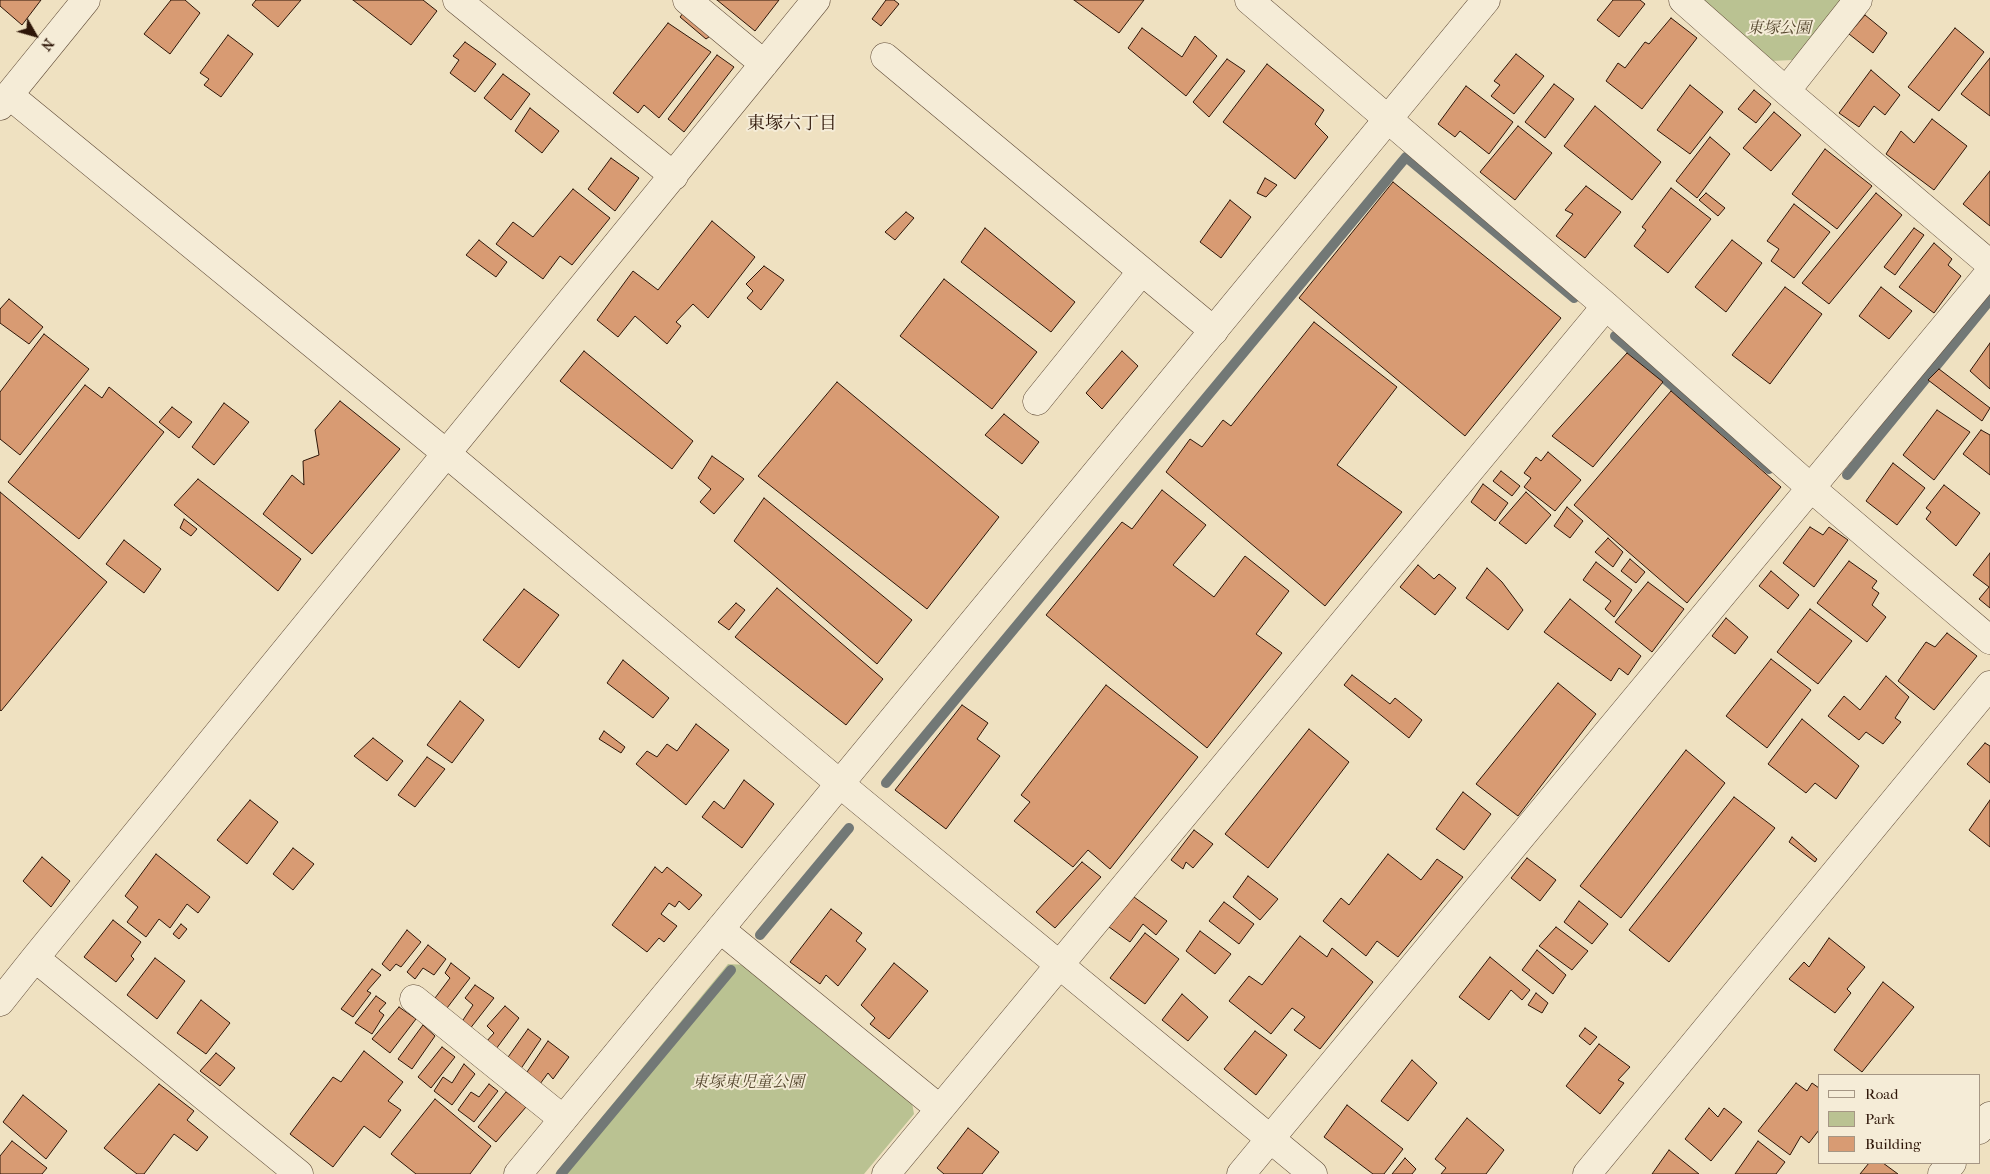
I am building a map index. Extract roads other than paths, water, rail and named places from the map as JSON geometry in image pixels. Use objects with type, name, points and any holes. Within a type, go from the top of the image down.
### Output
[{"type":"street","points":[[86,0],[4,100],[447,454],[840,784],[1313,1174]]},
{"type":"street","points":[[457,0],[674,176]]},
{"type":"street","points":[[687,0],[764,64]]},
{"type":"street","points":[[2,994],[34,958],[447,454],[816,0]]},
{"type":"street","points":[[1248,0],[1606,306],[1811,488],[1990,640]]},
{"type":"street","points":[[518,1174],[1486,0]]},
{"type":"street","points":[[1683,0],[1786,91],[1990,264]]},
{"type":"street","points":[[1786,91],[1858,0]]},
{"type":"street","points":[[885,57],[1214,330]]},
{"type":"street","points":[[1037,401],[1142,271]]},
{"type":"street","points":[[1241,1174],[1990,272]]},
{"type":"street","points":[[897,1170],[940,1109],[1606,306]]},
{"type":"street","points":[[1587,1174],[1990,685]]},
{"type":"street","points":[[720,929],[940,1109]]},
{"type":"street","points":[[34,958],[299,1174]]},
{"type":"street","points":[[414,999],[563,1120]]},
{"type":"street","points":[[1980,1129],[1990,1116]]},
{"type":"street","points":[[1942,1174],[1951,1164]]},
{"type":"waterway","points":[[886,783],[1406,157],[1574,298]]},
{"type":"waterway","points":[[1847,475],[1990,300]]},
{"type":"waterway","points":[[1615,336],[1769,469]]},
{"type":"waterway","points":[[760,935],[849,828]]},
{"type":"waterway","points":[[561,1174],[731,970]]},
{"type":"district","name":"東塚六丁目","points":[[792,125]]},
{"type":"park label","name":"東塚公園","points":[[1779,29]]},
{"type":"park label","name":"東塚東児童公園","points":[[748,1083]]}]
